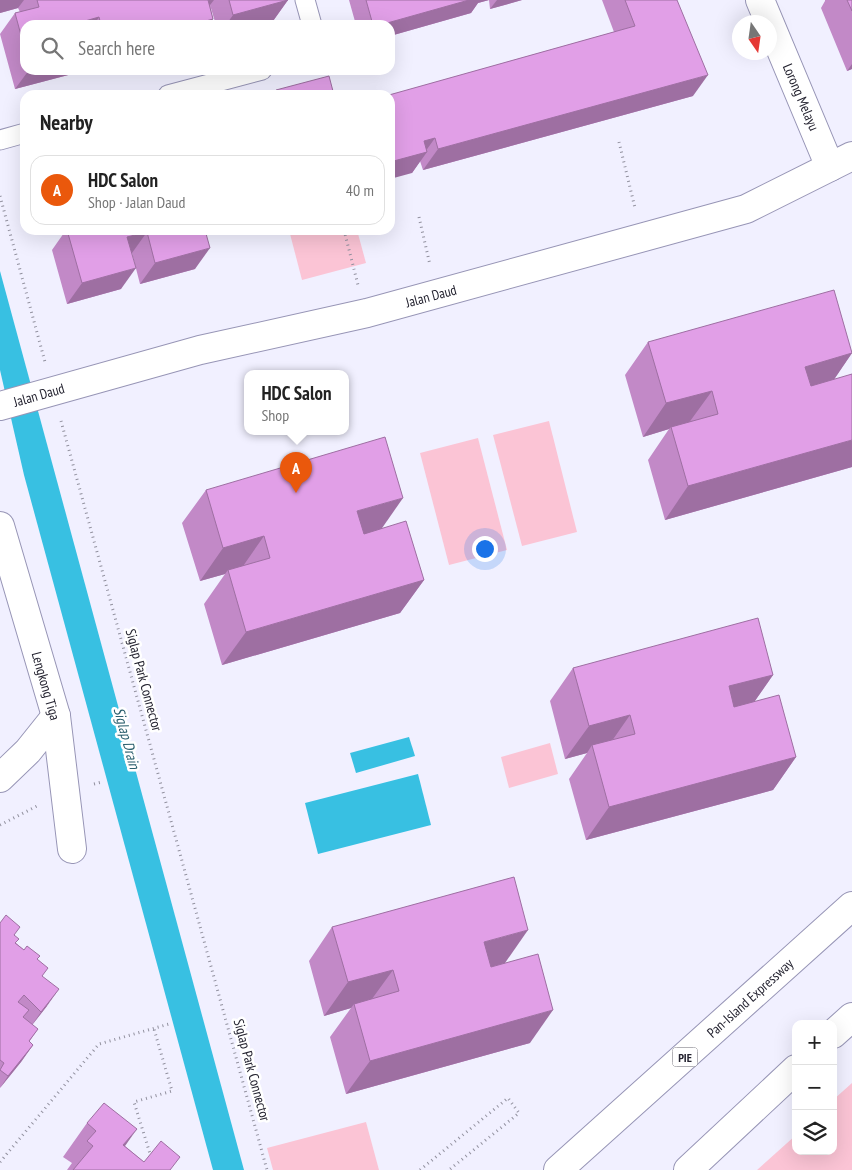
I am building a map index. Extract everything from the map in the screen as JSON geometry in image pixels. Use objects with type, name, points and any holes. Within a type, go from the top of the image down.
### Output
[{"type":"main road","name":"Lorong Melayu","points":[[760,0],[841,161]]},
{"type":"main road","name":"Jalan Daud","points":[[1,406],[200,350],[367,313],[746,209],[841,161]]},
{"type":"main road","name":"Lengkong Tiga","points":[[0,526],[56,716],[72,849]]},
{"type":"main road","points":[[0,778],[28,751],[56,716]]},
{"type":"main road","name":"Pan-Island Expressway","points":[[558,1170],[852,906]]},
{"type":"main road","points":[[837,1030],[852,1017]]},
{"type":"main road","points":[[688,1170],[792,1073]]},
{"type":"lane","points":[[305,0],[311,20]]},
{"type":"lane","points":[[187,90],[243,75]]},
{"type":"lane","points":[[0,140],[20,134]]},
{"type":"path","points":[[619,142],[643,237]]},
{"type":"path","name":"Siglap Park Connector","points":[[0,196],[267,1170]]},
{"type":"path","points":[[418,217],[436,294]]},
{"type":"path","points":[[345,235],[367,313]]},
{"type":"path","points":[[0,825],[65,792]]},
{"type":"path","points":[[0,1162],[98,1044],[169,1024]]},
{"type":"path","points":[[152,1162],[134,1102],[172,1091],[154,1029]]},
{"type":"path","points":[[420,1170],[508,1098],[519,1113],[449,1170]]},
{"type":"shaded area","points":[[290,235],[358,235],[366,263],[302,280]]},
{"type":"shaded area","points":[[549,421],[577,532],[522,546],[493,435]]},
{"type":"shaded area","points":[[478,438],[507,550],[449,565],[420,453]]},
{"type":"shaded area","points":[[550,743],[558,774],[509,788],[501,757]]},
{"type":"shaded area","points":[[852,1083],[852,1170],[757,1170],[792,1139],[792,1155],[837,1155],[837,1096]]},
{"type":"shaded area","points":[[366,1122],[379,1170],[273,1170],[267,1148]]},
{"type":"water","points":[[0,271],[244,1170],[213,1170],[24,475],[0,370]]},
{"type":"water","points":[[409,737],[415,756],[356,773],[350,753]]},
{"type":"water","points":[[418,774],[431,825],[318,854],[305,803]]},
{"type":"building","points":[[37,0],[208,0],[213,19],[100,20],[99,17],[88,20],[20,20],[20,32],[15,13],[39,7]]},
{"type":"building","points":[[229,0],[288,0],[233,15]]},
{"type":"building","points":[[366,0],[469,0],[395,21],[372,20]]},
{"type":"building","points":[[625,0],[677,0],[708,75],[438,149],[435,138],[424,141],[427,152],[395,161],[395,93],[635,26]]},
{"type":"building","points":[[847,0],[852,0],[852,11]]},
{"type":"building","points":[[329,76],[333,90],[276,90]]},
{"type":"building","points":[[68,235],[135,235],[127,237],[136,268],[82,283]]},
{"type":"building","points":[[148,235],[206,235],[210,248],[155,263]]},
{"type":"building","points":[[834,290],[852,353],[805,367],[811,386],[852,374],[852,440],[688,486],[671,427],[718,414],[712,391],[666,403],[648,342]]},
{"type":"building","points":[[385,437],[403,498],[357,511],[364,534],[406,521],[424,580],[246,632],[228,570],[270,558],[264,536],[223,548],[206,490]]},
{"type":"building","points":[[758,618],[773,675],[729,686],[734,707],[779,695],[796,757],[609,807],[592,745],[635,734],[630,715],[589,726],[573,668]]},
{"type":"building","points":[[514,877],[528,930],[484,942],[491,967],[538,954],[553,1010],[370,1061],[354,1004],[399,991],[393,970],[348,982],[332,927]]},
{"type":"building","points":[[6,915],[20,927],[14,935],[19,939],[15,943],[24,950],[27,946],[40,956],[37,959],[48,968],[42,976],[59,989],[41,1012],[24,995],[18,1002],[29,1010],[23,1017],[38,1029],[29,1041],[33,1045],[8,1076],[0,1070],[4,1063],[0,1060],[0,923]]},
{"type":"building","points":[[104,1103],[137,1129],[123,1145],[144,1162],[161,1141],[180,1157],[170,1170],[73,1170],[93,1146],[87,1141],[96,1131],[87,1123]]},
{"type":"place","name":"HDC Salon","points":[[296,493]]},
{"type":"water label","name":"Siglap Drain","points":[[127,738]]}]
